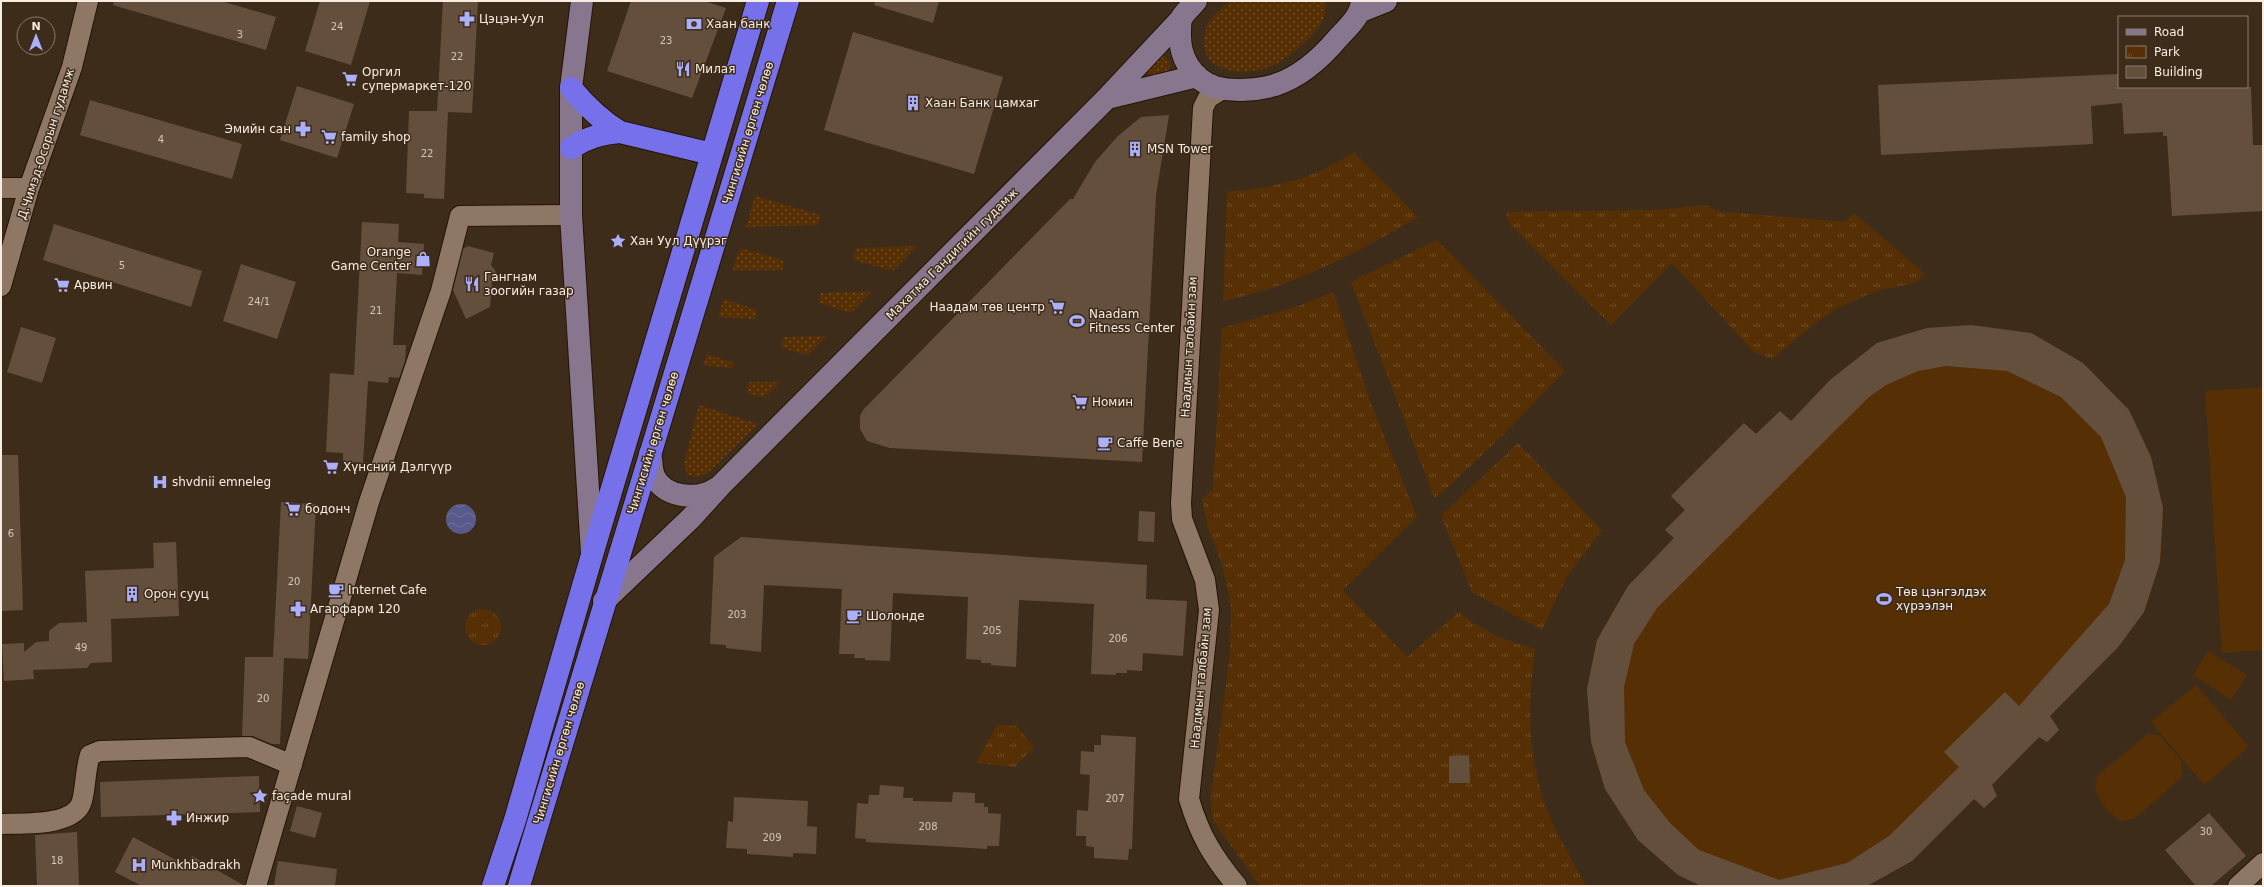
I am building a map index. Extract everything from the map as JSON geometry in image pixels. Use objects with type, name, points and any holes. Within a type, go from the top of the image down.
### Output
[{"type":"highway","name":"Чингисийн өргөн чөлөө","points":[[494,886],[515,820],[592,555],[758,1]]},
{"type":"highway","name":"Чингисийн өргөн чөлөө","points":[[519,886],[604,602],[788,1]]},
{"type":"highway","points":[[571,88],[589,110],[604,123],[620,132],[712,154]]},
{"type":"highway","points":[[571,148],[592,137],[620,132]]},
{"type":"main road","points":[[582,1],[571,88],[571,215],[592,555]]},
{"type":"main road","name":"Махатма Гандигийн гудамж","points":[[604,602],[691,518],[720,486],[1107,98],[1196,1]]},
{"type":"main road","points":[[1182,18],[1180,37],[1182,52],[1187,64],[1197,76],[1209,84],[1224,88],[1257,89],[1276,84],[1292,77],[1318,59],[1362,6],[1386,1]]},
{"type":"main road","points":[[1107,98],[1197,76]]},
{"type":"main road","points":[[650,454],[654,476],[664,487],[684,497],[693,497],[712,492],[720,486]]},
{"type":"street","name":"Д.Чимэд-Осорын гудамж","points":[[1,286],[29,188],[72,67],[88,1]]},
{"type":"street","name":"Наадмын талбайн зам","points":[[1224,88],[1208,98],[1203,108],[1181,503],[1182,519],[1205,580],[1209,610],[1189,799],[1197,827],[1203,839],[1237,886]]},
{"type":"street","points":[[1,188],[29,188]]},
{"type":"street","points":[[256,886],[369,502],[440,290],[460,216],[571,215]]},
{"type":"street","points":[[1,824],[56,821],[70,814],[81,802],[90,756],[100,751],[248,747],[292,765]]},
{"type":"street","points":[[2238,886],[2263,863]]},
{"type":"green space","points":[[1230,1],[1325,1],[1326,6],[1324,17],[1317,30],[1290,55],[1267,68],[1237,71],[1227,70],[1211,61],[1206,53],[1204,43],[1207,25],[1210,20]]},
{"type":"green space","points":[[1164,56],[1170,63],[1169,73],[1151,77],[1147,73],[1148,67],[1159,57]]},
{"type":"green space","points":[[1354,152],[1418,217],[1348,256],[1299,278],[1249,295],[1223,301],[1227,192],[1294,181],[1323,170]]},
{"type":"green space","points":[[755,196],[821,215],[818,225],[746,227]]},
{"type":"green space","points":[[1705,205],[1717,211],[1845,222],[1854,213],[1925,274],[1915,283],[1876,291],[1838,308],[1817,322],[1772,359],[1754,352],[1672,263],[1611,325],[1510,224],[1506,212],[1656,210]]},
{"type":"green space","points":[[1437,240],[1565,371],[1502,436],[1435,499],[1351,282]]},
{"type":"green space","points":[[917,246],[893,271],[853,260],[856,248]]},
{"type":"green space","points":[[740,248],[783,260],[783,270],[732,270]]},
{"type":"green space","points":[[872,291],[851,313],[819,303],[821,293]]},
{"type":"green space","points":[[1333,292],[1372,406],[1417,517],[1343,590],[1407,657],[1459,612],[1476,625],[1495,635],[1514,643],[1535,649],[1532,672],[1530,716],[1531,738],[1538,781],[1544,802],[1553,824],[1586,886],[1260,886],[1214,822],[1211,810],[1211,796],[1230,653],[1231,606],[1222,564],[1209,531],[1202,499],[1213,490],[1222,328],[1296,307]]},
{"type":"green space","points":[[724,299],[757,310],[756,319],[718,317]]},
{"type":"green space","name":"Төв цэнгэлдэх хүрээлэн","points":[[1927,328],[2031,333],[2083,363],[2129,410],[2151,457],[2163,508],[2160,562],[2144,612],[2119,646],[2050,716],[2059,730],[2047,742],[2039,737],[1992,785],[1997,796],[1984,808],[1974,799],[1912,861],[1867,886],[1701,886],[1678,875],[1638,840],[1605,789],[1591,742],[1587,689],[1597,640],[1628,586],[1674,539],[1665,530],[1685,510],[1671,496],[1744,423],[1756,434],[1780,411],[1791,421],[1830,380],[1877,343]]},
{"type":"green space","points":[[827,336],[808,355],[781,348],[784,337]]},
{"type":"green space","points":[[707,354],[734,363],[732,368],[703,365]]},
{"type":"green space","points":[[749,382],[780,382],[764,398],[746,392]]},
{"type":"green space","points":[[2263,387],[2263,650],[2222,653],[2205,391]]},
{"type":"green space","points":[[699,405],[758,424],[711,470],[706,474],[694,477],[687,474],[684,464]]},
{"type":"green space","points":[[1518,443],[1602,530],[1566,578],[1542,630],[1472,592],[1441,516]]},
{"type":"green space","points":[[487,609],[496,614],[500,620],[500,634],[496,640],[487,645],[479,645],[470,640],[466,634],[465,623],[470,614],[476,610]]},
{"type":"green space","points":[[2208,651],[2247,675],[2231,700],[2193,675]]},
{"type":"green space","points":[[2196,685],[2249,747],[2204,785],[2151,722]]},
{"type":"green space","points":[[997,725],[1017,726],[1034,747],[1015,767],[976,763]]},
{"type":"green space","points":[[2148,734],[2159,735],[2181,760],[2183,776],[2134,819],[2121,821],[2110,813],[2100,800],[2095,786],[2096,780],[2099,774]]},
{"type":"water","points":[[461,504],[472,508],[476,519],[472,530],[461,534],[450,530],[446,519],[450,508]]},
{"type":"building","points":[[114,1],[221,1],[276,17],[266,50],[113,5]]},
{"type":"building","points":[[320,1],[370,1],[351,65],[305,51]]},
{"type":"building","points":[[443,1],[478,1],[472,113],[448,112],[444,199],[424,198],[424,194],[406,193],[409,111],[437,111]]},
{"type":"building","points":[[631,1],[704,1],[726,8],[692,98],[607,71]]},
{"type":"building","points":[[875,1],[939,1],[933,23],[874,5]]},
{"type":"building","name":"Хаан Банк цамхаг","points":[[853,32],[1003,77],[974,174],[824,130]]},
{"type":"building","points":[[2118,74],[2118,88],[2251,87],[2253,145],[2263,145],[2263,211],[2172,216],[2167,136],[2163,136],[2163,132],[2124,134],[2122,103],[2091,106],[2093,144],[1881,155],[1878,85]]},
{"type":"building","points":[[297,86],[354,104],[337,158],[280,140]]},
{"type":"building","points":[[90,100],[242,144],[232,179],[80,135]]},
{"type":"building","name":"Наадам төв центр","points":[[1169,115],[1156,195],[1142,462],[890,448],[867,441],[860,429],[860,416],[863,410],[1070,199],[1073,199],[1095,162],[1118,136],[1141,117]]},
{"type":"building","points":[[362,222],[399,224],[398,242],[424,244],[422,275],[397,273],[393,345],[406,345],[405,361],[399,378],[389,377],[388,383],[368,381],[363,463],[343,461],[343,453],[326,452],[330,373],[354,375]]},
{"type":"building","points":[[54,224],[202,271],[191,307],[43,260]]},
{"type":"building","name":"Гангнам зоогийн газар","points":[[468,246],[494,253],[491,265],[498,275],[492,280],[490,307],[466,319],[453,290],[463,249]]},
{"type":"building","points":[[241,264],[296,282],[277,339],[223,321]]},
{"type":"building","points":[[1971,325],[2031,333],[2083,363],[2129,410],[2151,457],[2163,508],[2160,562],[2144,612],[2119,646],[2050,716],[2059,730],[2047,742],[2039,737],[1992,785],[1997,796],[1984,808],[1974,799],[1912,861],[1867,886],[1701,886],[1678,875],[1638,840],[1605,789],[1591,742],[1587,689],[1597,640],[1628,586],[1674,538],[1665,530],[1685,510],[1671,496],[1744,423],[1756,434],[1780,411],[1791,421],[1830,380],[1877,343],[1927,328]],"holes":[[[1946,366],[2007,371],[2061,397],[2101,437],[2126,497],[2125,560],[2109,604],[2019,706],[2005,692],[1944,752],[1959,767],[1889,836],[1847,863],[1779,880],[1699,850],[1670,823],[1644,790],[1625,742],[1624,687],[1634,644],[1657,608],[1869,397],[1886,385],[1918,371]]]},
{"type":"building","points":[[21,327],[56,338],[42,383],[7,372]]},
{"type":"building","points":[[1,455],[18,455],[23,610],[1,611]]},
{"type":"building","points":[[281,502],[316,504],[308,659],[284,658],[280,744],[272,744],[253,736],[242,736],[245,657],[273,657]]},
{"type":"building","points":[[1139,511],[1155,512],[1154,542],[1138,541]]},
{"type":"building","points":[[741,537],[1147,565],[1146,599],[1187,601],[1183,656],[1143,653],[1142,671],[1127,670],[1127,673],[1116,673],[1116,675],[1091,674],[1094,604],[1019,600],[1016,667],[981,663],[981,660],[966,659],[968,597],[893,593],[890,661],[865,660],[865,658],[854,658],[855,654],[839,654],[842,589],[764,585],[761,652],[726,648],[726,645],[710,644],[714,557]]},
{"type":"building","points":[[176,542],[179,616],[111,619],[112,662],[91,663],[87,668],[33,670],[34,679],[4,681],[2,644],[24,643],[24,652],[36,642],[49,641],[49,631],[59,623],[87,622],[85,571],[154,568],[153,543]]},
{"type":"building","points":[[1101,735],[1136,737],[1132,849],[1129,849],[1128,860],[1094,858],[1094,847],[1086,846],[1086,836],[1076,836],[1077,810],[1088,811],[1090,775],[1080,774],[1081,751],[1094,752],[1094,745],[1101,745]]},
{"type":"building","points":[[1469,755],[1470,783],[1449,783],[1449,756]]},
{"type":"building","points":[[259,776],[260,812],[101,817],[100,782]]},
{"type":"building","points":[[880,785],[904,787],[903,798],[913,798],[913,801],[952,802],[953,792],[975,793],[975,803],[984,803],[984,807],[988,807],[988,813],[1001,814],[999,846],[987,846],[987,849],[866,842],[866,839],[855,838],[857,803],[868,804],[869,795],[879,795]]},
{"type":"building","points":[[734,797],[808,801],[807,826],[817,827],[816,854],[793,853],[793,857],[747,854],[747,849],[726,848],[728,821],[733,822]]},
{"type":"building","points":[[297,806],[322,813],[315,838],[290,831]]},
{"type":"building","points":[[2209,813],[2246,856],[2211,886],[2196,886],[2165,850]]},
{"type":"building","points":[[77,832],[79,886],[37,886],[35,835]]},
{"type":"building","points":[[133,837],[187,866],[192,856],[245,886],[142,886],[115,872]]},
{"type":"building","points":[[278,861],[337,869],[335,886],[274,886]]},
{"type":"place","name":"Цэцэн-Уул","points":[[467,19]]},
{"type":"place","name":"Хаан банк","points":[[694,24]]},
{"type":"place","name":"Милая","points":[[683,69]]},
{"type":"place","name":"Оргил супермаркет-120","points":[[350,79]]},
{"type":"place","name":"Хаан Банк цамхаг","points":[[913,103]]},
{"type":"place","name":"Эмийн сан","points":[[303,129]]},
{"type":"place","name":"family shop","points":[[329,137]]},
{"type":"place","name":"MSN Tower","points":[[1135,149]]},
{"type":"place","name":"Хан Уул Дүүрэг","points":[[618,241]]},
{"type":"place","name":"Orange Game Center","points":[[423,259]]},
{"type":"place","name":"Гангнам зоогийн газар","points":[[472,284]]},
{"type":"place","name":"Арвин","points":[[62,285]]},
{"type":"place","name":"Наадам төв центр","points":[[1057,307]]},
{"type":"place","name":"Naadam Fitness Center","points":[[1077,321]]},
{"type":"place","name":"Номин","points":[[1080,402]]},
{"type":"place","name":"Caffe Bene","points":[[1105,443]]},
{"type":"place","name":"Хүнсний Дэлгүүр","points":[[331,467]]},
{"type":"place","name":"shvdnii emneleg","points":[[160,482]]},
{"type":"place","name":"бодонч","points":[[293,509]]},
{"type":"place","name":"Internet Cafe","points":[[336,590]]},
{"type":"place","name":"Орон сууц","points":[[132,594]]},
{"type":"place","name":"Төв цэнгэлдэх хүрээлэн","points":[[1884,599]]},
{"type":"place","name":"Агарфарм 120","points":[[298,609]]},
{"type":"place","name":"Шолонде","points":[[854,616]]},
{"type":"place","name":"façade mural","points":[[260,796]]},
{"type":"place","name":"Инжир","points":[[174,818]]},
{"type":"place","name":"Munkhbadrakh","points":[[139,865]]}]
